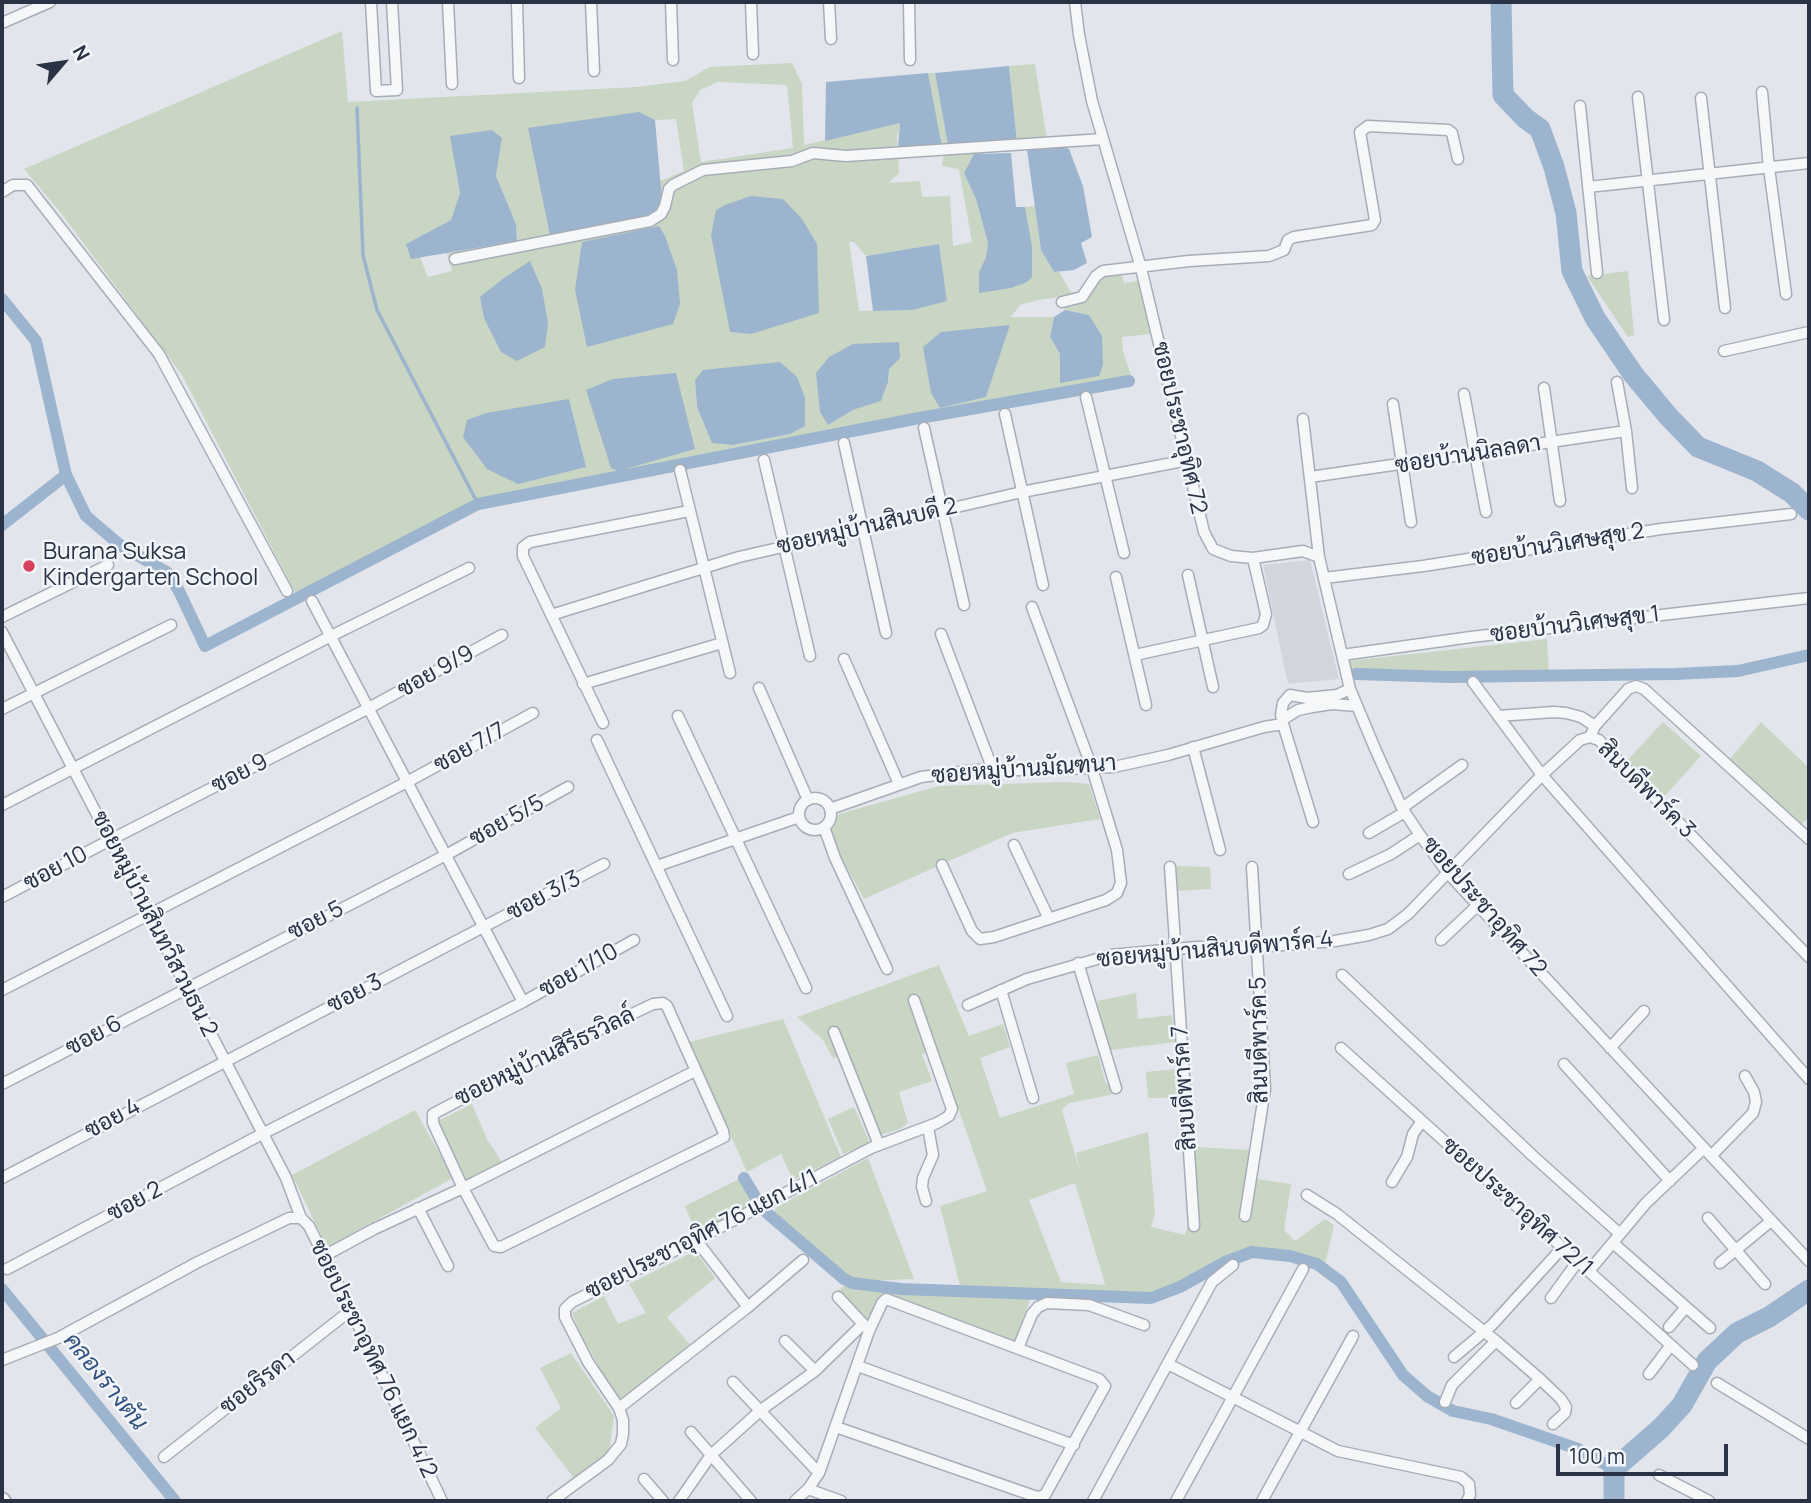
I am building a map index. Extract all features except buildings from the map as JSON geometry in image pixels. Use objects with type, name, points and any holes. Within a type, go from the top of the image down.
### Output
[{"type":"street","points":[[2,23],[50,2]]},
{"type":"street","points":[[371,2],[376,91],[397,90],[391,2]]},
{"type":"street","points":[[448,2],[452,84]]},
{"type":"street","points":[[517,2],[519,78]]},
{"type":"street","points":[[592,2],[594,71]]},
{"type":"street","points":[[671,2],[673,60]]},
{"type":"street","points":[[751,2],[753,54]]},
{"type":"street","points":[[829,2],[831,38]]},
{"type":"street","points":[[909,2],[910,60]]},
{"type":"street","name":"ซอยประชาอุทิศ 72","points":[[1075,2],[1092,101],[1141,268],[1204,533],[1213,549],[1231,556],[1253,558],[1303,551],[1320,557],[1350,689],[1404,810],[1420,835],[1447,872],[1809,1261]]},
{"type":"street","points":[[1762,92],[1786,294]]},
{"type":"street","points":[[1638,97],[1664,320]]},
{"type":"street","points":[[1701,98],[1725,308]]},
{"type":"street","points":[[1580,106],[1597,273]]},
{"type":"street","points":[[1062,302],[1082,297],[1096,276],[1103,271],[1189,261],[1269,256],[1284,250],[1288,240],[1294,237],[1372,225],[1374,220],[1360,132],[1368,126],[1448,130],[1452,134],[1458,159]]},
{"type":"street","points":[[456,259],[650,221],[661,214],[669,189],[673,185],[703,170],[792,161],[813,153],[846,156],[1103,139]]},
{"type":"street","points":[[1588,187],[1809,163]]},
{"type":"street","points":[[2,192],[13,185],[27,186],[159,354],[286,591]]},
{"type":"street","points":[[1724,351],[1809,332]]},
{"type":"street","points":[[1618,382],[1632,488]]},
{"type":"street","points":[[1544,388],[1560,501]]},
{"type":"street","points":[[1464,394],[1486,512]]},
{"type":"street","points":[[1086,397],[1124,553]]},
{"type":"street","points":[[1393,404],[1411,522]]},
{"type":"street","points":[[1005,414],[1043,585]]},
{"type":"street","points":[[1303,419],[1320,557]]},
{"type":"street","points":[[924,428],[964,605]]},
{"type":"street","name":"ซอยบ้านนิลลดา","points":[[1310,477],[1402,466],[1626,431]]},
{"type":"street","points":[[844,443],[886,633]]},
{"type":"street","points":[[764,460],[810,656]]},
{"type":"street","name":"ซอยหมู่บ้านสินบดี 2","points":[[551,615],[783,546],[1105,474],[1188,460]]},
{"type":"street","points":[[680,470],[730,673]]},
{"type":"street","points":[[603,723],[523,556],[523,547],[530,542],[689,512]]},
{"type":"street","name":"ซอยบ้านวิเศษสุข 2","points":[[1324,578],[1423,566],[1661,529],[1791,514]]},
{"type":"street","points":[[1135,655],[1263,625],[1266,614],[1253,558]]},
{"type":"street","points":[[2,617],[108,565]]},
{"type":"street","points":[[2,805],[72,767],[469,568]]},
{"type":"street","points":[[1188,575],[1213,687]]},
{"type":"street","points":[[1116,578],[1146,705]]},
{"type":"street","name":"ซอยบ้านวิเศษสุข 1","points":[[1342,655],[1471,637],[1809,598]]},
{"type":"street","points":[[312,601],[523,1002]]},
{"type":"street","points":[[942,865],[972,931],[980,939],[994,937],[1106,900],[1117,893],[1121,883],[1117,850],[1092,768],[1032,607]]},
{"type":"street","points":[[2,709],[171,625]]},
{"type":"street","name":"ซอยหมู่บ้านสินทวีสวนธน 2","points":[[2,632],[286,1178],[301,1218]]},
{"type":"street","points":[[941,634],[993,770]]},
{"type":"street","name":"ซอย 9/9","points":[[369,708],[502,635]]},
{"type":"street","points":[[583,684],[722,643]]},
{"type":"street","points":[[844,659],[899,784]]},
{"type":"street","points":[[1473,682],[1542,775],[1809,1079]]},
{"type":"street","points":[[1590,737],[1594,726],[1628,689],[1636,685],[1644,689],[1809,839]]},
{"type":"street","points":[[759,688],[808,800]]},
{"type":"street","points":[[1313,822],[1282,722],[1283,703],[1290,695],[1307,698],[1337,695],[1350,689]]},
{"type":"street","name":"ซอยหมู่บ้านมัณฑนา","points":[[830,809],[921,776],[993,770],[1114,767],[1282,722],[1298,710],[1332,704],[1357,706]]},
{"type":"street","name":"ซอย 9","points":[[110,840],[369,708]]},
{"type":"street","name":"ซอย 7/7","points":[[148,913],[407,782],[533,713]]},
{"type":"street","points":[[1498,716],[1566,713],[1581,717],[1594,726]]},
{"type":"street","points":[[678,716],[806,988]]},
{"type":"street","name":"สินบดีพาร์ค 3","points":[[1447,872],[1542,775],[1580,740],[1590,737],[1600,740],[1809,957]]},
{"type":"street","points":[[597,740],[727,1016]]},
{"type":"street","points":[[1193,747],[1220,850]]},
{"type":"street","points":[[1369,833],[1462,765]]},
{"type":"street","name":"ซอย 5/5","points":[[446,855],[568,787]]},
{"type":"street","points":[[818,799],[830,809],[830,819],[819,830],[804,826],[799,817],[801,807],[808,800],[818,799]]},
{"type":"street","points":[[657,866],[799,817]]},
{"type":"street","points":[[824,827],[835,858],[887,969]]},
{"type":"street","points":[[1349,874],[1391,854],[1420,835]]},
{"type":"street","name":"ซอย 10","points":[[2,897],[110,840]]},
{"type":"street","points":[[1014,845],[1049,919]]},
{"type":"street","name":"ซอย 5","points":[[187,987],[446,855]]},
{"type":"street","name":"ซอย 3/3","points":[[484,928],[604,864]]},
{"type":"street","name":"สินบดีพาร์ค 7","points":[[1170,867],[1194,1226]]},
{"type":"street","name":"สินบดีพาร์ค 5","points":[[1245,1216],[1265,1089],[1252,867]]},
{"type":"street","name":"ซอยหมู่บ้านสินบดีพาร์ค 4","points":[[968,1005],[1027,979],[1111,955],[1175,949],[1258,947],[1335,941],[1368,935],[1388,929],[1408,914],[1447,872]]},
{"type":"street","points":[[1441,940],[1478,905]]},
{"type":"street","points":[[2,990],[148,913]]},
{"type":"street","name":"ซอย 3","points":[[225,1061],[484,928]]},
{"type":"street","name":"ซอย 1/10","points":[[262,1134],[523,1002],[634,940]]},
{"type":"street","points":[[1078,963],[1116,1088]]},
{"type":"street","points":[[1342,975],[1710,1328]]},
{"type":"street","name":"ซอย 6","points":[[2,1084],[187,987]]},
{"type":"street","points":[[1001,990],[1032,1098]]},
{"type":"street","name":"ซอยประชาอุทิศ 76 แยก 4/1","points":[[619,1408],[588,1362],[565,1317],[565,1309],[572,1302],[879,1145],[928,1127],[949,1116],[953,1109],[914,1000]]},
{"type":"street","name":"ซอยหมู่บ้านสิรีธรวิลล์","points":[[663,1003],[667,1006],[695,1071],[723,1131],[723,1137],[719,1141],[500,1247],[492,1243],[433,1123],[433,1114],[534,1061],[653,1004],[663,1003]]},
{"type":"street","points":[[1609,1048],[1644,1011]]},
{"type":"street","points":[[834,1032],[879,1145]]},
{"type":"street","name":"ซอยประชาอุทิศ 72/1","points":[[1341,1048],[1693,1364]]},
{"type":"street","name":"ซอย 4","points":[[2,1178],[225,1061]]},
{"type":"street","points":[[1563,1064],[1670,1181]]},
{"type":"street","points":[[324,1256],[695,1071]]},
{"type":"street","points":[[1589,1271],[1646,1203],[1753,1113],[1756,1102],[1754,1091],[1745,1076]]},
{"type":"street","points":[[1392,1182],[1407,1157],[1413,1133],[1422,1121]]},
{"type":"street","points":[[926,1201],[922,1187],[923,1178],[933,1155],[928,1127]]},
{"type":"street","name":"ซอย 2","points":[[7,1269],[262,1134]]},
{"type":"street","points":[[1307,1195],[1336,1214],[1496,1340],[1562,1399],[1566,1407],[1565,1413],[1553,1424]]},
{"type":"street","points":[[418,1208],[448,1266]]},
{"type":"street","points":[[2,1360],[58,1338],[289,1218],[301,1218]]},
{"type":"street","name":"ซอยประชาอุทิศ 76 แยก 4/2","points":[[301,1218],[309,1226],[351,1310],[442,1501]]},
{"type":"street","points":[[1708,1218],[1765,1283]]},
{"type":"street","points":[[1720,1263],[1771,1221]]},
{"type":"street","points":[[696,1240],[748,1307]]},
{"type":"street","points":[[1454,1357],[1484,1332],[1563,1247]]},
{"type":"street","points":[[552,1501],[617,1451],[623,1434],[623,1420],[619,1408],[748,1307],[803,1260]]},
{"type":"street","points":[[1551,1298],[1578,1261]]},
{"type":"street","points":[[1093,1501],[1212,1282],[1233,1265]]},
{"type":"street","points":[[1176,1501],[1303,1269]]},
{"type":"street","points":[[838,1297],[866,1328]]},
{"type":"street","points":[[679,1501],[711,1455],[761,1410],[815,1371],[866,1328],[886,1299],[1099,1379],[1105,1386],[1045,1495],[1037,1497],[836,1427]]},
{"type":"street","points":[[1018,1348],[1032,1314],[1047,1303],[1089,1305],[1144,1325]]},
{"type":"street","points":[[1669,1327],[1686,1307]]},
{"type":"street","name":"ซอยริรดา","points":[[164,1457],[351,1310]]},
{"type":"street","points":[[795,1501],[819,1473],[858,1366],[866,1328]]},
{"type":"street","points":[[1262,1501],[1353,1336]]},
{"type":"street","points":[[785,1340],[815,1371]]},
{"type":"street","points":[[1445,1402],[1452,1385],[1496,1340]]},
{"type":"street","points":[[1649,1374],[1671,1345]]},
{"type":"street","points":[[1168,1364],[1338,1451],[1461,1477],[1469,1485],[1470,1495],[1467,1501]]},
{"type":"street","points":[[858,1366],[1073,1445]]},
{"type":"street","points":[[1516,1403],[1540,1379]]},
{"type":"street","points":[[733,1382],[819,1473]]},
{"type":"street","points":[[1717,1383],[1809,1438]]},
{"type":"street","points":[[691,1432],[751,1501]]},
{"type":"street","points":[[1658,1475],[1709,1501]]},
{"type":"street","points":[[644,1479],[663,1501]]},
{"type":"street","points":[[808,1489],[841,1501]]},
{"type":"shaded area","points":[[1310,560],[1339,679],[1288,684],[1263,565]]},
{"type":"green space","points":[[342,31],[348,102],[636,87],[685,81],[710,67],[792,63],[802,84],[804,145],[901,123],[897,138],[899,173],[888,183],[920,181],[922,197],[950,196],[953,246],[972,242],[959,169],[942,166],[944,154],[974,154],[964,173],[976,199],[988,243],[986,257],[979,272],[990,290],[1011,288],[1032,246],[1025,207],[1035,206],[1041,250],[1074,297],[1119,265],[1124,283],[1139,281],[1150,334],[1122,337],[1123,351],[1133,382],[473,511],[469,503],[296,594],[182,375],[61,213],[24,169]],"holes":[[[718,82],[787,85],[793,148],[701,162],[692,103],[700,90]],[[638,112],[655,120],[676,119],[684,171],[660,181],[662,200]],[[451,136],[502,138],[496,176],[516,224],[517,241],[447,253],[452,271],[428,277],[420,257],[406,244],[451,220],[460,193]],[[849,242],[854,242],[866,256],[939,244],[947,301],[913,310],[859,311]],[[1059,297],[1065,310],[1089,315],[1060,383],[1060,354],[1050,337],[1054,317],[1011,317],[1020,305]],[[1010,325],[986,397],[940,408]],[[889,369],[888,382],[881,401],[853,410],[828,425]],[[695,380],[790,434],[733,445],[712,442],[697,407]]]},
{"type":"green space","points":[[1035,64],[1047,140],[1017,142],[1009,66]]},
{"type":"green space","points":[[928,73],[935,73],[948,145],[942,146]]},
{"type":"green space","points":[[1628,271],[1634,335],[1628,337],[1587,276]]},
{"type":"green space","points":[[1547,639],[1549,672],[1353,676],[1349,661]]},
{"type":"green space","points":[[1663,722],[1701,756],[1661,800],[1625,763]]},
{"type":"green space","points":[[1761,722],[1809,768],[1809,816],[1802,824],[1729,760]]},
{"type":"green space","points":[[1066,782],[1089,784],[1100,819],[1012,833],[864,899],[834,844],[830,831],[839,814],[939,786]]},
{"type":"green space","points":[[1175,866],[1210,867],[1211,889],[1177,891]]},
{"type":"green space","points":[[939,965],[969,1036],[1003,1024],[1010,1047],[980,1058],[1000,1118],[1074,1094],[1066,1063],[1098,1055],[1106,1084],[1119,1080],[1120,1093],[1069,1103],[1062,1110],[1082,1178],[1076,1153],[1148,1132],[1155,1213],[1151,1227],[1185,1235],[1190,1216],[1197,1217],[1195,1147],[1251,1150],[1240,1221],[1248,1222],[1257,1179],[1291,1184],[1284,1230],[1295,1241],[1325,1219],[1334,1225],[1325,1265],[1305,1256],[1277,1250],[1251,1249],[1224,1259],[1152,1295],[1033,1293],[960,1286],[940,1206],[987,1191],[938,1050],[922,1054],[932,1081],[899,1092],[908,1123],[900,1129],[880,1135],[850,1056],[833,1058],[823,1040],[797,1017]],"holes":[[[1075,1183],[1105,1284],[1061,1282],[1029,1200]]]},
{"type":"green space","points":[[1136,993],[1138,1019],[1172,1015],[1176,1042],[1110,1050],[1097,1001]]},
{"type":"green space","points":[[783,1019],[841,1157],[793,1180],[781,1154],[747,1172],[689,1042]]},
{"type":"green space","points":[[1176,1069],[1178,1098],[1148,1098],[1146,1072]]},
{"type":"green space","points":[[472,1104],[487,1139],[503,1164],[466,1182],[438,1121]]},
{"type":"green space","points":[[854,1107],[870,1143],[843,1154],[828,1119]]},
{"type":"green space","points":[[415,1110],[453,1178],[327,1247],[292,1175]]},
{"type":"green space","points":[[868,1158],[914,1279],[857,1281],[845,1275],[773,1214],[777,1207]]},
{"type":"green space","points":[[741,1178],[755,1204],[697,1235],[685,1206]]},
{"type":"green space","points":[[695,1251],[715,1278],[667,1317],[691,1346],[625,1401],[619,1401],[581,1335],[572,1313],[604,1296],[618,1324],[646,1313],[629,1284]]},
{"type":"green space","points":[[844,1286],[878,1291],[1031,1297],[1014,1344],[884,1296],[868,1321],[837,1291]]},
{"type":"green space","points":[[571,1353],[614,1416],[609,1452],[574,1478],[535,1428],[561,1408],[540,1368]]},
{"type":"water","points":[[1009,66],[1017,142],[948,145],[935,73]]},
{"type":"water","points":[[928,73],[942,146],[898,148],[900,123],[825,141],[826,82]]},
{"type":"water","points":[[639,112],[655,120],[662,200],[658,209],[649,217],[550,235],[528,128]]},
{"type":"water","points":[[492,130],[502,138],[496,176],[516,224],[517,241],[411,259],[406,244],[451,220],[460,193],[450,136]]},
{"type":"water","points":[[1059,146],[1069,149],[1083,186],[1092,237],[1081,243],[1087,263],[1074,270],[1054,272],[1041,250],[1027,150]]},
{"type":"water","points":[[1011,153],[1016,207],[1025,207],[1032,246],[1032,277],[1027,282],[1011,288],[979,293],[979,272],[986,257],[988,243],[976,199],[964,173],[974,154]]},
{"type":"water","points":[[751,196],[783,199],[802,219],[817,244],[819,313],[751,334],[730,332],[711,235],[716,210]]},
{"type":"water","points":[[659,226],[677,270],[680,304],[673,324],[587,347],[575,290],[582,242]]},
{"type":"water","points":[[939,244],[947,301],[913,310],[873,311],[866,256]]},
{"type":"water","points":[[530,261],[542,289],[548,323],[545,347],[517,361],[501,352],[484,318],[480,297]]},
{"type":"water","points":[[1065,310],[1089,315],[1102,336],[1103,365],[1099,376],[1060,383],[1060,354],[1050,337],[1054,317]]},
{"type":"water","points":[[1010,325],[986,397],[940,408],[931,393],[923,347],[941,332]]},
{"type":"water","points":[[899,342],[900,358],[889,369],[888,382],[881,401],[853,410],[828,425],[820,412],[816,373],[829,357],[853,344]]},
{"type":"water","points":[[780,362],[797,377],[805,398],[805,426],[790,434],[733,445],[712,443],[697,407],[695,380],[703,370]]},
{"type":"water","points":[[676,373],[695,449],[618,471],[611,468],[586,390],[613,379]]},
{"type":"water","points":[[569,399],[586,467],[518,484],[487,469],[463,437],[467,420],[486,413]]},
{"type":"waterway","points":[[1501,2],[1503,95],[1540,129],[1554,167],[1566,213],[1572,271],[1595,318],[1633,374],[1698,447],[1757,471],[1792,493],[1809,510]]},
{"type":"waterway","points":[[357,108],[363,255],[377,310],[478,504]]},
{"type":"waterway","points":[[2,299],[36,341],[66,475],[86,516],[120,545],[168,573],[205,646],[478,504],[914,419],[1129,381]]},
{"type":"waterway","name":"คลองรางตัน","points":[[2,525],[66,475]]},
{"type":"waterway","points":[[1356,674],[1449,677],[1675,674],[1738,671],[1809,655]]},
{"type":"waterway","points":[[744,1178],[756,1198]]},
{"type":"waterway","points":[[767,1213],[844,1279],[852,1283],[901,1289],[1151,1298],[1252,1252],[1290,1256],[1317,1264],[1341,1282],[1403,1375],[1427,1396],[1453,1411],[1491,1419],[1578,1449],[1614,1469]]},
{"type":"waterway","name":"คลองรางตัน","points":[[2,1289],[175,1501]]},
{"type":"waterway","points":[[1614,1501],[1614,1469],[1661,1428],[1682,1405],[1707,1361],[1737,1333],[1769,1317],[1809,1290]]},
{"type":"place","name":"Burana Suksa Kindergarten School","points":[[29,566]]}]
